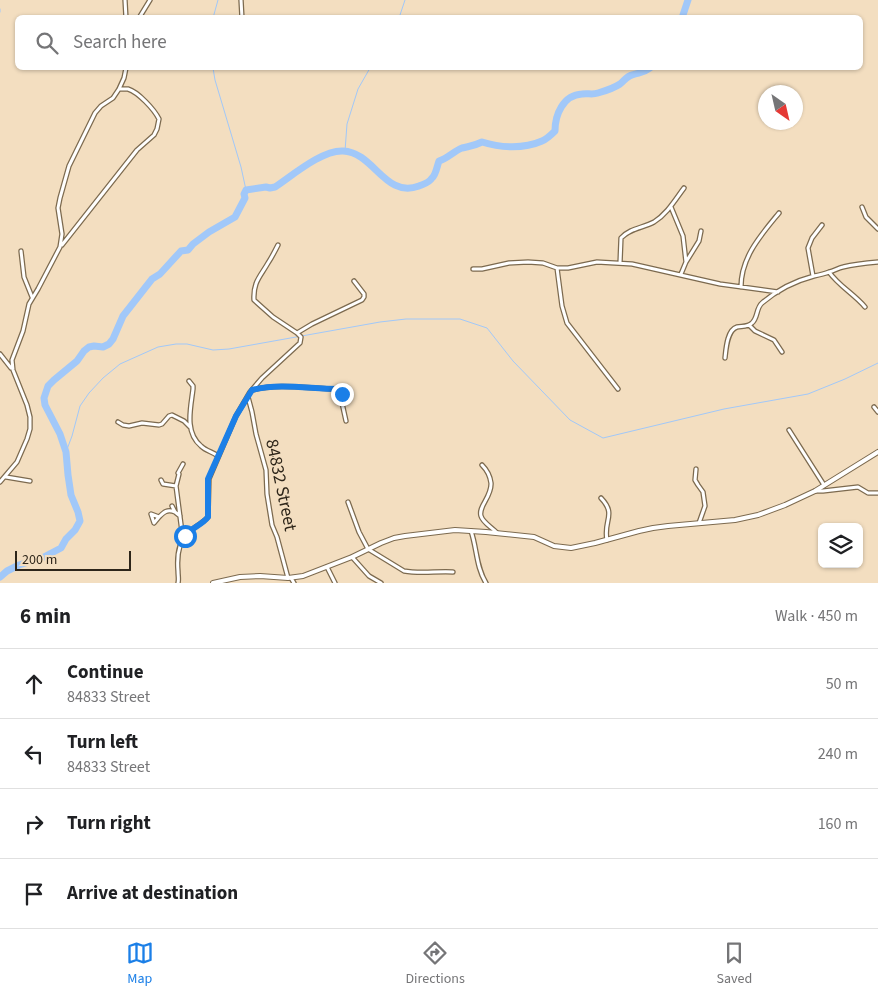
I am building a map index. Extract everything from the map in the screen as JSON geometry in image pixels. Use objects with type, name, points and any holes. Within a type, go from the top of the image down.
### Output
[{"type":"street","points":[[125,0],[126,15]]},
{"type":"street","points":[[141,15],[150,0]]},
{"type":"street","points":[[241,0],[242,15]]},
{"type":"street","points":[[60,247],[62,234],[58,208],[69,166],[95,113],[113,98],[124,78],[126,70]]},
{"type":"street","points":[[0,482],[17,462],[30,429],[27,405],[13,370],[12,360],[23,331],[32,297],[60,247],[137,150],[154,135],[157,129],[159,119],[148,105],[138,95],[128,90],[119,89]]},
{"type":"street","points":[[620,263],[621,238],[660,218],[684,188]]},
{"type":"street","points":[[670,207],[682,236],[686,262]]},
{"type":"street","points":[[862,207],[866,217],[878,229]]},
{"type":"street","points":[[740,287],[742,271],[750,252],[779,213]]},
{"type":"street","points":[[813,276],[808,248],[812,238],[822,225]]},
{"type":"street","points":[[681,274],[699,241],[700,231]]},
{"type":"street","points":[[178,583],[179,552],[182,539],[208,517],[208,479],[236,416],[262,378],[300,343],[300,337],[297,332],[273,317],[256,302],[254,297],[257,280],[278,245]]},
{"type":"street","points":[[21,251],[24,277],[32,297]]},
{"type":"street","points":[[474,269],[482,270],[510,263],[528,262],[543,263],[557,268],[568,268],[597,262],[620,263],[644,266],[720,284],[778,292]]},
{"type":"street","points":[[725,358],[731,332],[735,328],[749,325],[754,321],[757,310],[762,303],[787,286],[843,267],[878,262]]},
{"type":"street","points":[[557,268],[562,306],[567,323],[618,388]]},
{"type":"street","points":[[829,272],[836,282],[854,295],[865,307]]},
{"type":"street","points":[[297,332],[362,300],[364,294],[354,281]]},
{"type":"street","points":[[749,325],[755,331],[774,340],[782,352]]},
{"type":"street","points":[[0,354],[13,370]]},
{"type":"street","points":[[188,380],[193,386],[190,410],[191,428]]},
{"type":"street","points":[[252,390],[280,387],[338,389],[342,394],[346,421]]},
{"type":"street","name":"84832 Street","points":[[248,397],[266,470],[267,494],[272,525],[290,578],[294,583]]},
{"type":"street","points":[[874,407],[878,412]]},
{"type":"street","points":[[118,422],[128,426],[142,424],[159,425],[172,415],[184,421],[191,428],[201,446],[218,456]]},
{"type":"street","points":[[788,430],[824,485]]},
{"type":"street","points":[[213,583],[240,577],[290,578],[303,576],[400,536],[455,530],[534,537],[554,546],[578,547],[653,528],[735,520],[758,515],[815,491],[878,452]]},
{"type":"street","points":[[183,464],[178,473],[176,486],[182,532],[185,536]]},
{"type":"street","points":[[482,466],[490,476],[491,489],[481,508],[481,517],[497,533]]},
{"type":"street","points":[[696,469],[695,480],[702,490],[705,499],[704,511],[699,523]]},
{"type":"street","points":[[6,477],[30,481]]},
{"type":"street","points":[[161,480],[163,484],[176,486]]},
{"type":"street","points":[[815,491],[823,492],[858,487],[868,493],[878,493]]},
{"type":"street","points":[[601,498],[609,508],[606,529],[607,540]]},
{"type":"street","points":[[348,502],[359,532],[368,549],[404,572],[453,572]]},
{"type":"street","points":[[172,506],[180,517]]},
{"type":"street","points":[[159,517],[164,511],[170,510],[175,512]]},
{"type":"street","points":[[471,531],[478,564],[486,583]]},
{"type":"street","points":[[352,557],[369,576],[381,583]]},
{"type":"street","points":[[327,567],[335,583]]},
{"type":"waterway","points":[[214,15],[218,0]]},
{"type":"waterway","points":[[400,15],[405,0]]},
{"type":"waterway","points":[[683,15],[688,0]]},
{"type":"waterway","points":[[213,70],[246,190]]},
{"type":"waterway","points":[[345,151],[347,124],[358,89],[369,70]]},
{"type":"waterway","points":[[0,577],[19,565],[42,558],[61,548],[80,521],[71,495],[66,452],[60,434],[45,405],[44,398],[48,386],[77,361],[89,347],[103,347],[109,344],[123,316],[152,279],[160,274],[181,251],[188,250],[209,232],[235,217],[245,198],[246,190],[275,187],[317,159],[343,151],[354,153],[388,181],[397,186],[407,188],[419,186],[428,182],[433,177],[439,161],[462,148],[482,142],[512,147],[535,144],[544,140],[555,131],[561,107],[570,98],[575,95],[596,94],[620,84],[627,77],[646,70]]},
{"type":"waterway","points":[[66,452],[80,406],[103,378],[120,364],[158,347],[176,344],[187,344],[213,350],[229,349],[380,322],[406,319],[460,319],[487,328],[513,361],[570,420],[603,438],[724,409],[808,394],[878,363]]},
{"type":"route","points":[[185,536],[208,517],[208,479],[228,432],[252,390],[280,387],[338,389],[342,394]]}]
